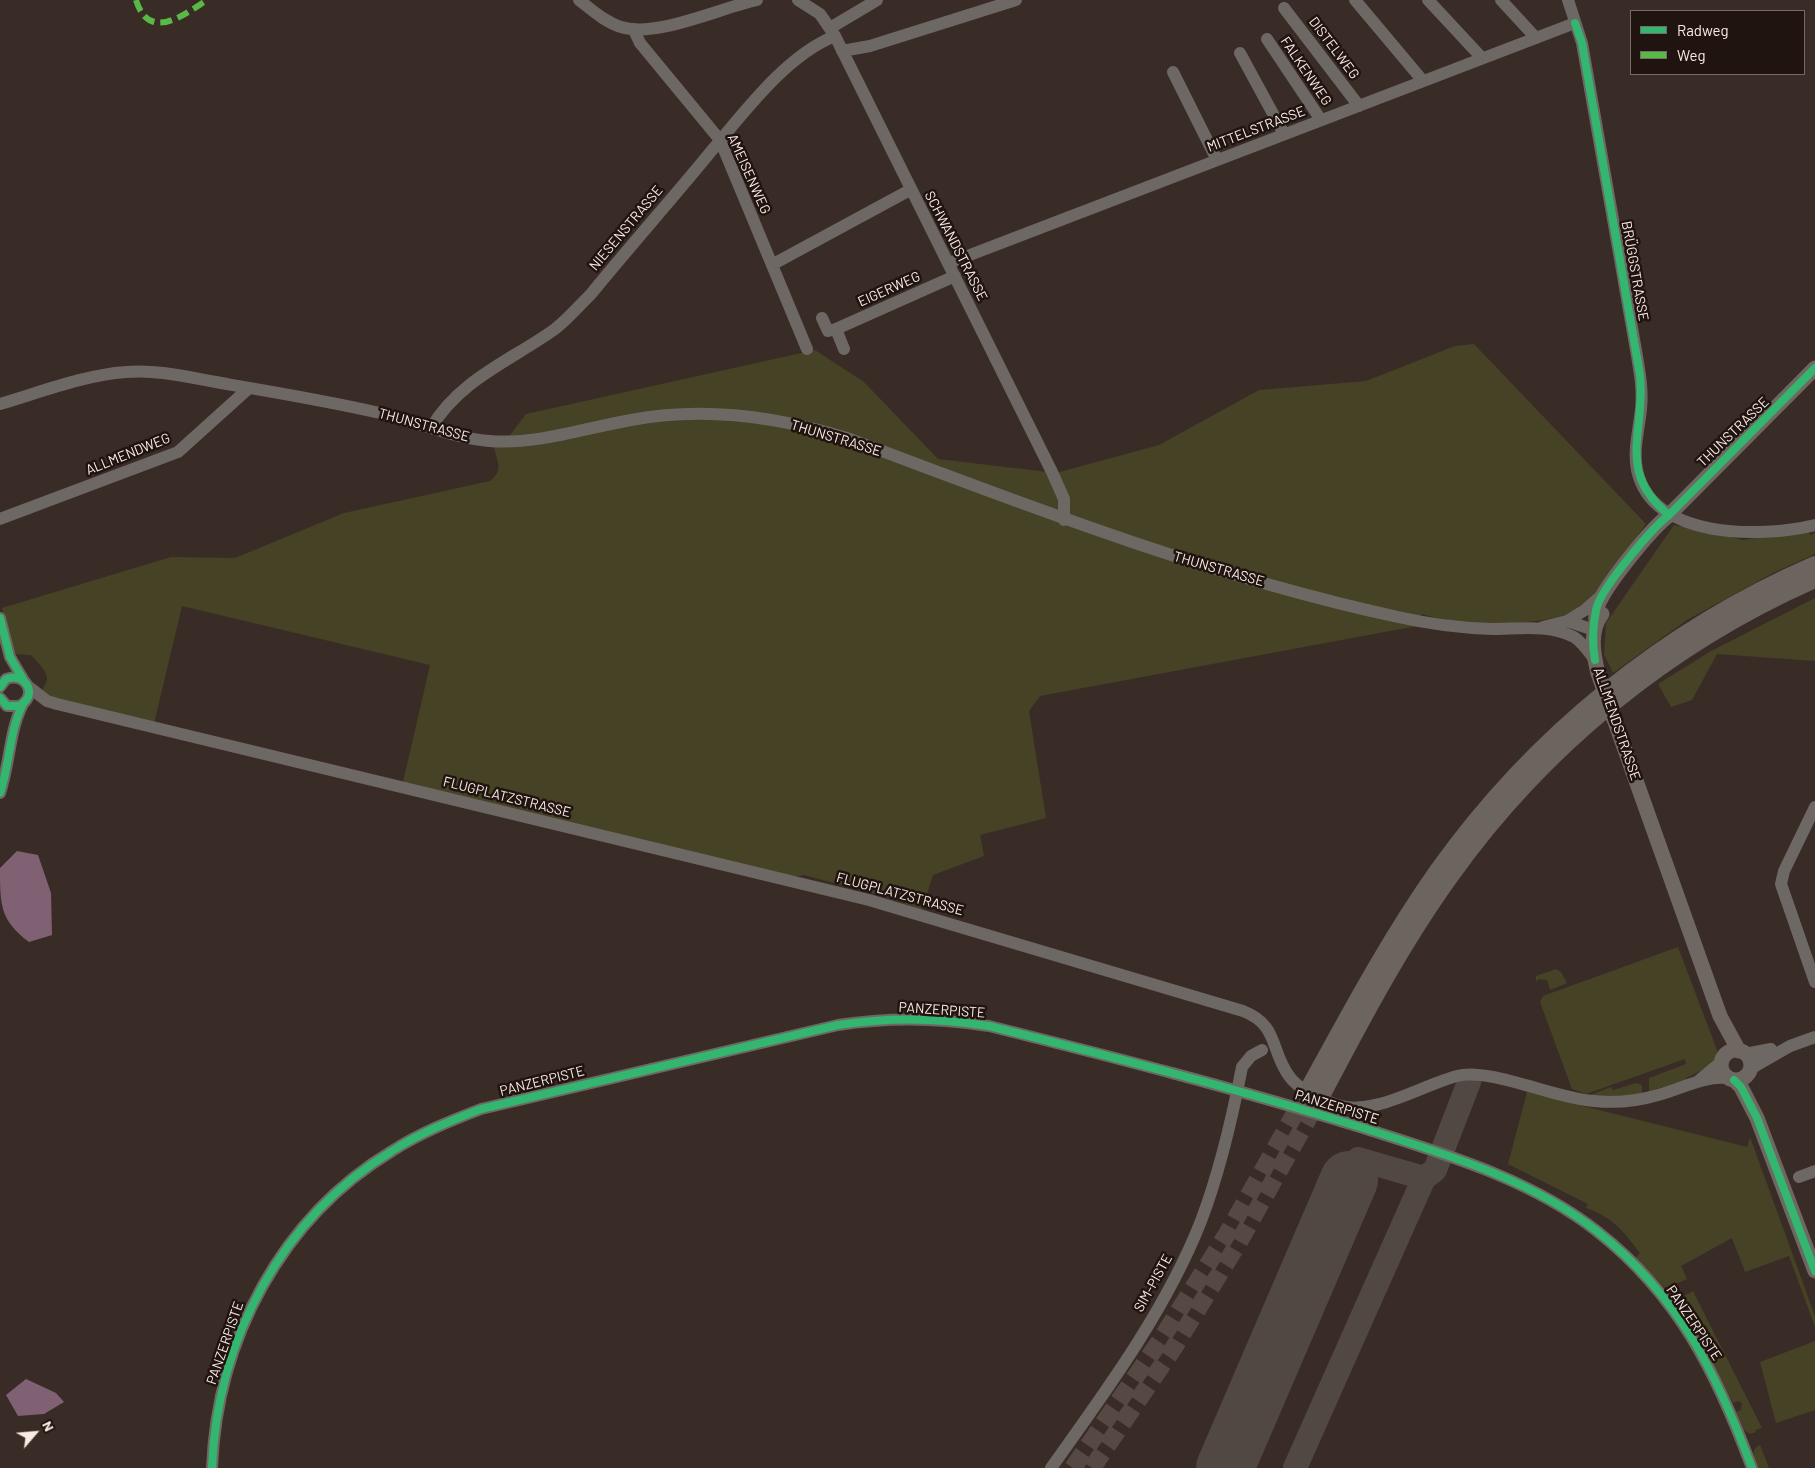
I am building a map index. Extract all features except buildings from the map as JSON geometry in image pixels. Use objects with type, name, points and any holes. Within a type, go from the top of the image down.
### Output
[{"type":"highway","points":[[1815,565],[1738,603],[1666,647],[1593,703],[1525,766],[1469,830],[1414,906],[1381,960],[1317,1088],[1424,913],[1474,844],[1534,776],[1590,722],[1667,662],[1744,614],[1815,579]]},
{"type":"main road","name":"THUNSTRASSE","points":[[1669,515],[1815,368]]},
{"type":"main road","points":[[1595,626],[1596,609],[1604,593],[1655,526],[1669,515]]},
{"type":"main road","points":[[1595,626],[1662,531],[1669,515]]},
{"type":"main road","name":"ALLMENDSTRASSE","points":[[1595,626],[1596,666],[1720,1016],[1732,1056]]},
{"type":"main road","points":[[1757,1118],[1749,1071],[1749,1060],[1732,1056],[1722,1070],[1741,1087],[1757,1118],[1815,1271]]},
{"type":"main road","points":[[1730,1079],[1741,1079],[1749,1071]]},
{"type":"street","points":[[579,0],[609,21],[634,30],[663,26],[757,0]]},
{"type":"street","name":"SCHWANDSTRASSE","points":[[798,0],[814,8],[832,32],[842,51],[1062,492],[1065,505],[1064,520]]},
{"type":"street","name":"NIESENSTRASSE","points":[[432,428],[463,390],[475,380],[543,337],[568,318],[591,294],[720,140],[785,70],[832,32],[877,0]]},
{"type":"street","points":[[842,51],[870,46],[1016,0]]},
{"type":"street","points":[[1355,0],[1423,81]]},
{"type":"street","points":[[1428,0],[1482,58]]},
{"type":"street","points":[[1501,0],[1536,38]]},
{"type":"street","name":"BRÜGGSTRASSE","points":[[1568,0],[1582,43],[1640,375],[1642,392],[1636,447],[1637,471],[1651,496],[1669,515],[1709,528],[1737,531],[1787,530],[1815,525]]},
{"type":"street","name":"DISTELWEG","points":[[1284,8],[1359,106]]},
{"type":"street","name":"MITTELSTRASSE","points":[[949,264],[1575,23]]},
{"type":"street","name":"AMEISENWEG","points":[[634,30],[640,43],[720,140],[806,349]]},
{"type":"street","name":"FALKENWEG","points":[[1266,39],[1321,120]]},
{"type":"street","points":[[1240,53],[1284,134]]},
{"type":"street","points":[[1173,72],[1217,160]]},
{"type":"street","points":[[777,262],[910,190]]},
{"type":"street","name":"EIGERWEG","points":[[836,330],[955,276]]},
{"type":"street","points":[[822,318],[828,331],[836,330],[844,349]]},
{"type":"street","name":"THUNSTRASSE","points":[[0,404],[88,378],[129,371],[162,373],[365,409],[473,439],[509,442],[539,438],[644,417],[705,414],[768,419],[816,428],[850,439],[1064,520],[1206,567],[1378,613],[1433,623],[1470,627],[1540,628],[1556,631],[1579,641],[1596,666]]},
{"type":"street","name":"ALLMENDWEG","points":[[0,519],[174,454],[249,388]]},
{"type":"street","name":"THUNSTRASSE","points":[[1540,628],[1567,621],[1585,610],[1604,593]]},
{"type":"street","points":[[0,618],[10,657],[26,683],[29,695],[14,726],[10,756],[0,793]]},
{"type":"street","points":[[1567,621],[1595,626]]},
{"type":"street","name":"THUNSTRASSE","points":[[1556,631],[1595,626]]},
{"type":"street","points":[[2,682],[10,657]]},
{"type":"street","points":[[2,682],[13,676],[26,683]]},
{"type":"street","name":"FLUGPLATZSTRASSE","points":[[26,683],[47,701]]},
{"type":"street","name":"FLUGPLATZSTRASSE","points":[[4,702],[16,707],[24,703],[47,701],[869,900],[1243,1011],[1258,1018],[1268,1028],[1282,1064],[1294,1081],[1337,1105],[1355,1108],[1371,1106],[1465,1074],[1484,1076],[1593,1102],[1647,1098],[1698,1082],[1730,1079]]},
{"type":"street","points":[[4,702],[14,726]]},
{"type":"street","points":[[1815,807],[1784,871],[1781,884],[1815,982]]},
{"type":"street","name":"PANZERPISTE","points":[[212,1468],[218,1401],[229,1361],[255,1297],[283,1253],[317,1212],[365,1168],[412,1139],[481,1109],[838,1025],[893,1019],[950,1021],[989,1026],[1238,1091],[1442,1153],[1500,1177],[1554,1203],[1599,1233],[1648,1279],[1696,1343],[1718,1384],[1752,1468]]},
{"type":"street","points":[[1732,1056],[1790,1046],[1815,1037]]},
{"type":"street","points":[[1749,1071],[1790,1046]]},
{"type":"street","name":"SIM-PISTE","points":[[1051,1468],[1144,1330],[1186,1254],[1200,1222],[1216,1176],[1238,1091],[1242,1067],[1245,1061],[1262,1050]]},
{"type":"street","name":"FLUGPLATZSTRASSE","points":[[1698,1082],[1732,1056]]},
{"type":"street","points":[[1334,1119],[1337,1105]]},
{"type":"street","points":[[1799,1178],[1815,1171]]},
{"type":"shaded area","points":[[1474,344],[1646,524],[1590,602],[1576,611],[1557,617],[1509,623],[1459,621],[1422,614],[1417,626],[1040,696],[1029,711],[1046,818],[980,835],[984,856],[933,875],[922,910],[886,897],[804,875],[771,881],[403,782],[430,665],[182,606],[154,724],[46,696],[42,691],[47,681],[46,673],[31,655],[14,654],[2,608],[171,557],[235,558],[344,513],[490,481],[498,469],[494,447],[504,443],[526,414],[815,350],[864,382],[938,459],[1056,473],[1159,445],[1259,390],[1366,381],[1455,346]]},
{"type":"shaded area","points":[[1674,525],[1744,540],[1808,529],[1810,535],[1815,533],[1815,554],[1773,573],[1687,620],[1613,673],[1604,654],[1606,623]]},
{"type":"shaded area","points":[[1815,598],[1815,661],[1717,654],[1692,700],[1671,707],[1658,684],[1711,651]]},
{"type":"shaded area","points":[[17,851],[38,855],[51,893],[52,935],[29,942],[19,934],[7,919],[0,892],[0,868]]},
{"type":"shaded area","points":[[1678,947],[1717,1050],[1715,1060],[1707,1067],[1686,1078],[1687,1080],[1649,1091],[1649,1078],[1686,1064],[1685,1059],[1586,1094],[1572,1089],[1540,1002],[1543,996]]},
{"type":"shaded area","points":[[1556,969],[1561,972],[1567,983],[1550,990],[1547,980],[1538,979],[1536,982],[1536,976]]},
{"type":"shaded area","points":[[1636,1083],[1642,1085],[1642,1094],[1625,1096],[1590,1095],[1611,1087],[1613,1090]]},
{"type":"shaded area","points":[[1527,1092],[1747,1147],[1750,1137],[1815,1316],[1815,1327],[1789,1256],[1745,1272],[1732,1238],[1681,1266],[1687,1279],[1664,1287],[1635,1258],[1640,1253],[1623,1232],[1611,1221],[1586,1208],[1588,1204],[1508,1164]]},
{"type":"shaded area","points":[[1693,1291],[1762,1428],[1755,1430],[1756,1432],[1750,1434],[1744,1430],[1736,1412],[1741,1410],[1742,1403],[1738,1401],[1733,1403],[1707,1352],[1678,1306],[1680,1298]]},
{"type":"shaded area","points":[[1815,1341],[1815,1410],[1776,1423],[1760,1362]]},
{"type":"shaded area","points":[[26,1379],[56,1393],[64,1402],[44,1414],[18,1416],[6,1395]]},
{"type":"shaded area","points":[[1760,1445],[1769,1468],[1758,1468],[1754,1458],[1755,1449]]},
{"type":"taxiway","points":[[1295,1468],[1424,1178],[1435,1170],[1469,1082]]},
{"type":"taxiway","points":[[1349,1180],[1358,1159],[1424,1178]]},
{"type":"runway","points":[[1225,1468],[1349,1180]]},
{"type":"tunnel","points":[[1073,1468],[1160,1341],[1227,1234],[1311,1085]]},
{"type":"tunnel","points":[[1092,1468],[1173,1349],[1239,1242],[1323,1092]]},
{"type":"marked path","points":[[136,0],[142,13],[149,20],[158,23],[178,17],[207,0]]},
{"type":"cycle path","points":[[1575,23],[1582,43],[1640,375],[1641,396],[1636,450],[1638,466],[1643,483],[1652,499],[1669,515]]},
{"type":"cycle path","points":[[1595,660],[1593,635],[1596,610],[1616,574],[1651,532],[1815,368]]},
{"type":"cycle path","points":[[0,618],[10,657],[23,679]]},
{"type":"cycle path","points":[[0,687],[6,679],[13,677],[24,681],[29,691],[25,702],[19,706],[7,706],[0,698]]},
{"type":"cycle path","points":[[0,793],[12,736],[23,704]]},
{"type":"cycle path","points":[[212,1468],[217,1420],[227,1374],[242,1329],[262,1287],[288,1247],[318,1211],[353,1179],[392,1151],[424,1133],[481,1109],[838,1025],[895,1020],[952,1021],[989,1026],[1222,1087],[1314,1113],[1453,1157],[1544,1196],[1598,1232],[1626,1257],[1673,1310],[1692,1339],[1725,1400],[1752,1468]]},
{"type":"cycle path","points":[[1734,1080],[1741,1087],[1757,1118],[1815,1271]]}]
